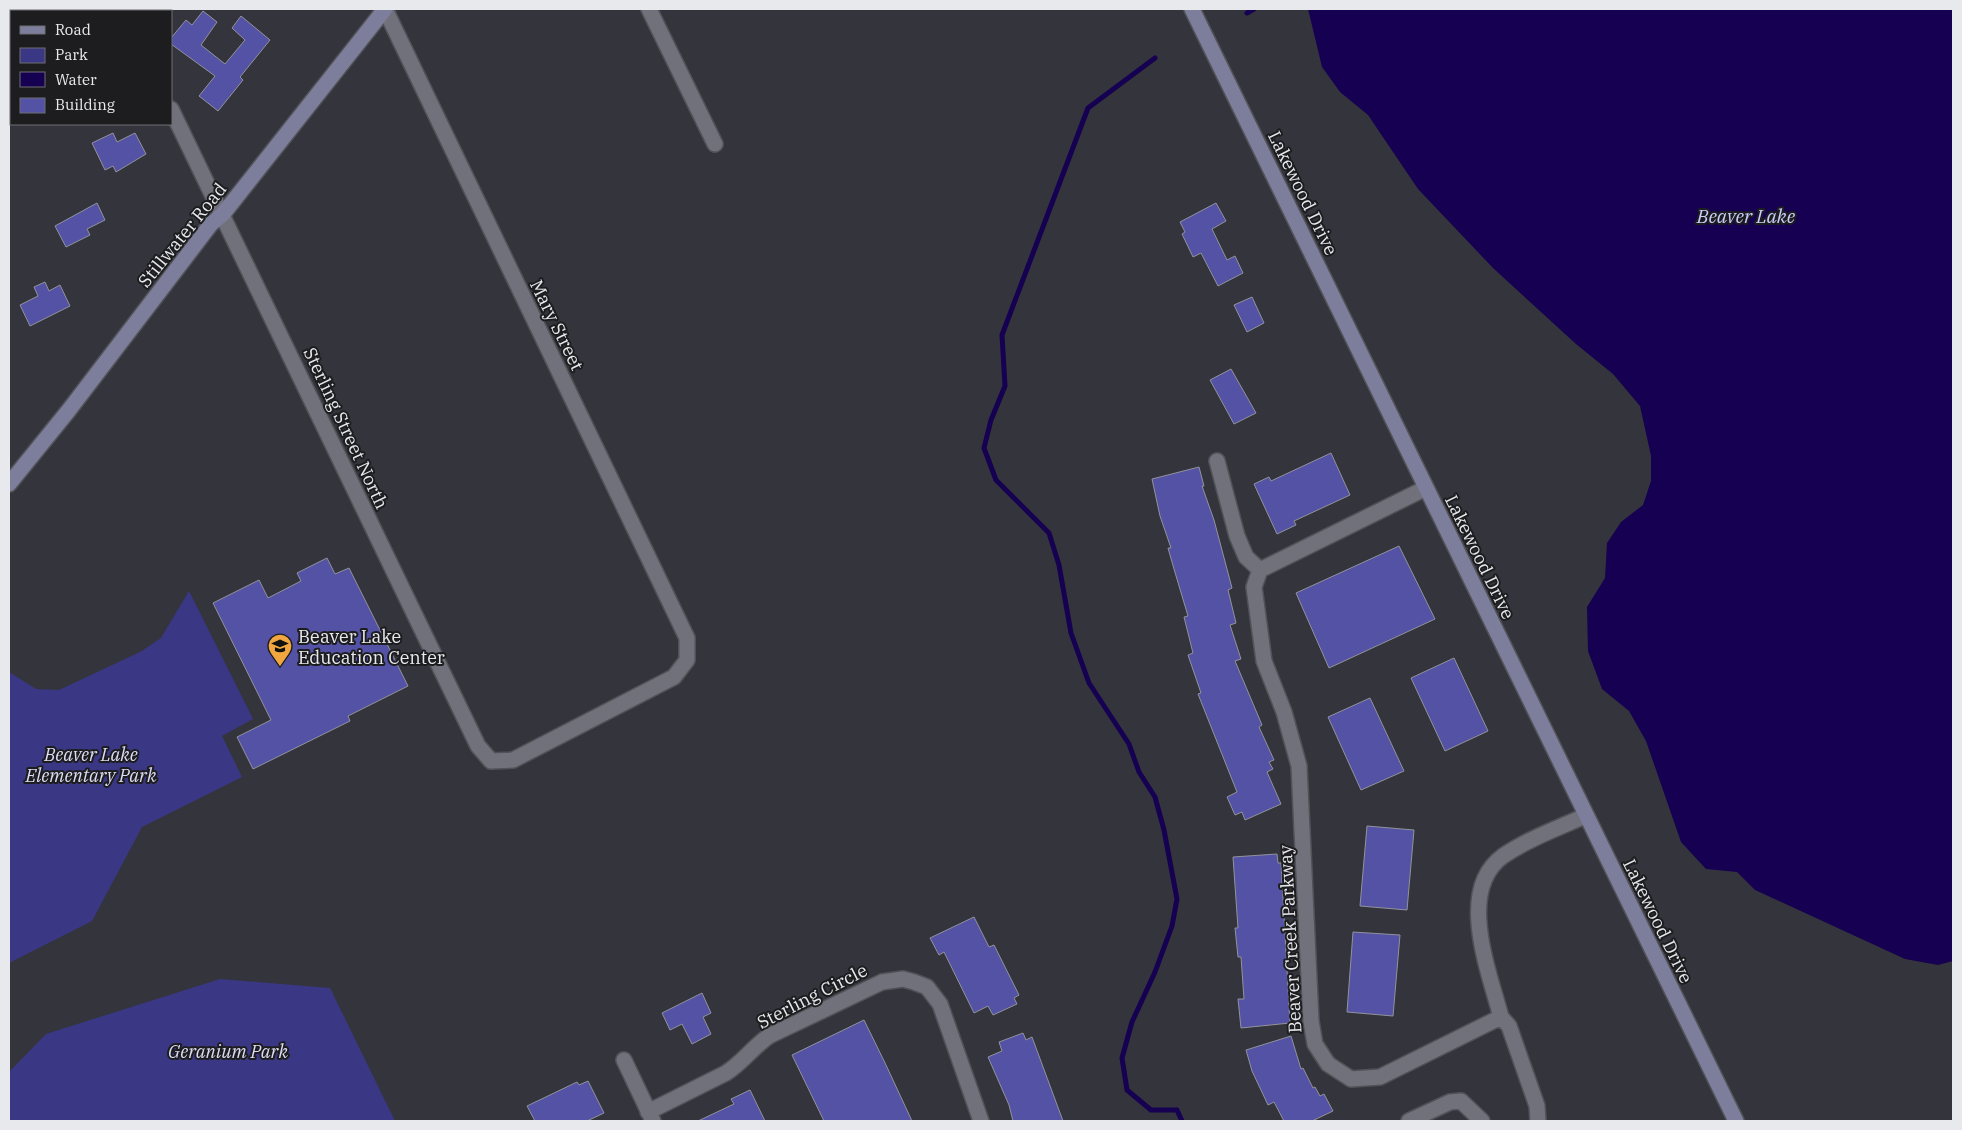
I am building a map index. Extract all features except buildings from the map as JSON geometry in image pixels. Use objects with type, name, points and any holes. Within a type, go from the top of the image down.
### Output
[{"type":"street","name":"Stillwater Road","points":[[9,484],[69,410],[211,224],[223,214],[385,9]]},
{"type":"street","name":"Mary Street","points":[[385,9],[687,638],[687,660],[674,676],[513,760],[491,761]]},
{"type":"street","points":[[649,9],[715,144]]},
{"type":"street","name":"Lakewood Drive","points":[[1192,9],[1585,816],[1736,1121]]},
{"type":"street","name":"Sterling Street North","points":[[172,111],[478,746],[491,761]]},
{"type":"street","points":[[1217,461],[1237,536],[1246,557],[1260,570],[1426,488]]},
{"type":"street","name":"Beaver Creek Parkway","points":[[1260,570],[1254,587],[1264,661],[1284,712],[1299,766],[1311,1021],[1315,1044],[1328,1064],[1351,1079],[1380,1077],[1501,1017]]},
{"type":"street","points":[[1538,1121],[1537,1106],[1509,1026],[1501,1017],[1480,931],[1478,903],[1486,875],[1501,858],[1519,846],[1585,816]]},
{"type":"street","name":"Sterling Circle","points":[[650,1116],[726,1074],[769,1036],[882,982],[903,979],[927,987],[940,1004],[981,1121]]},
{"type":"street","points":[[624,1060],[650,1116]]},
{"type":"street","points":[[1409,1121],[1450,1102],[1461,1101],[1482,1121]]},
{"type":"green space","name":"Beaver Lake Elementary Park","points":[[189,591],[253,719],[222,736],[242,777],[142,827],[92,921],[9,963],[9,672],[36,689],[59,690],[142,651],[161,638]]},
{"type":"green space","name":"Geranium Park","points":[[220,979],[330,988],[395,1121],[9,1121],[9,1072],[46,1034]]},
{"type":"water","name":"Beaver Lake","points":[[1308,9],[1953,9],[1953,961],[1938,965],[1905,959],[1755,890],[1737,872],[1706,869],[1681,842],[1646,741],[1629,711],[1602,689],[1588,651],[1587,607],[1605,578],[1607,543],[1621,522],[1643,505],[1651,481],[1651,456],[1640,406],[1613,374],[1576,344],[1493,268],[1418,189],[1368,115],[1340,92],[1322,67]]},
{"type":"waterway","points":[[1247,13],[1254,9]]},
{"type":"waterway","points":[[1155,58],[1088,108],[1002,335],[1005,386],[991,420],[984,448],[996,480],[1049,533],[1059,565],[1071,633],[1089,683],[1129,744],[1139,772],[1155,797],[1164,830],[1177,899],[1172,926],[1155,972],[1132,1022],[1122,1058],[1127,1090],[1151,1110],[1177,1110],[1182,1121]]},
{"type":"place","name":"Beaver Lake Education Center","points":[[280,667]]}]
